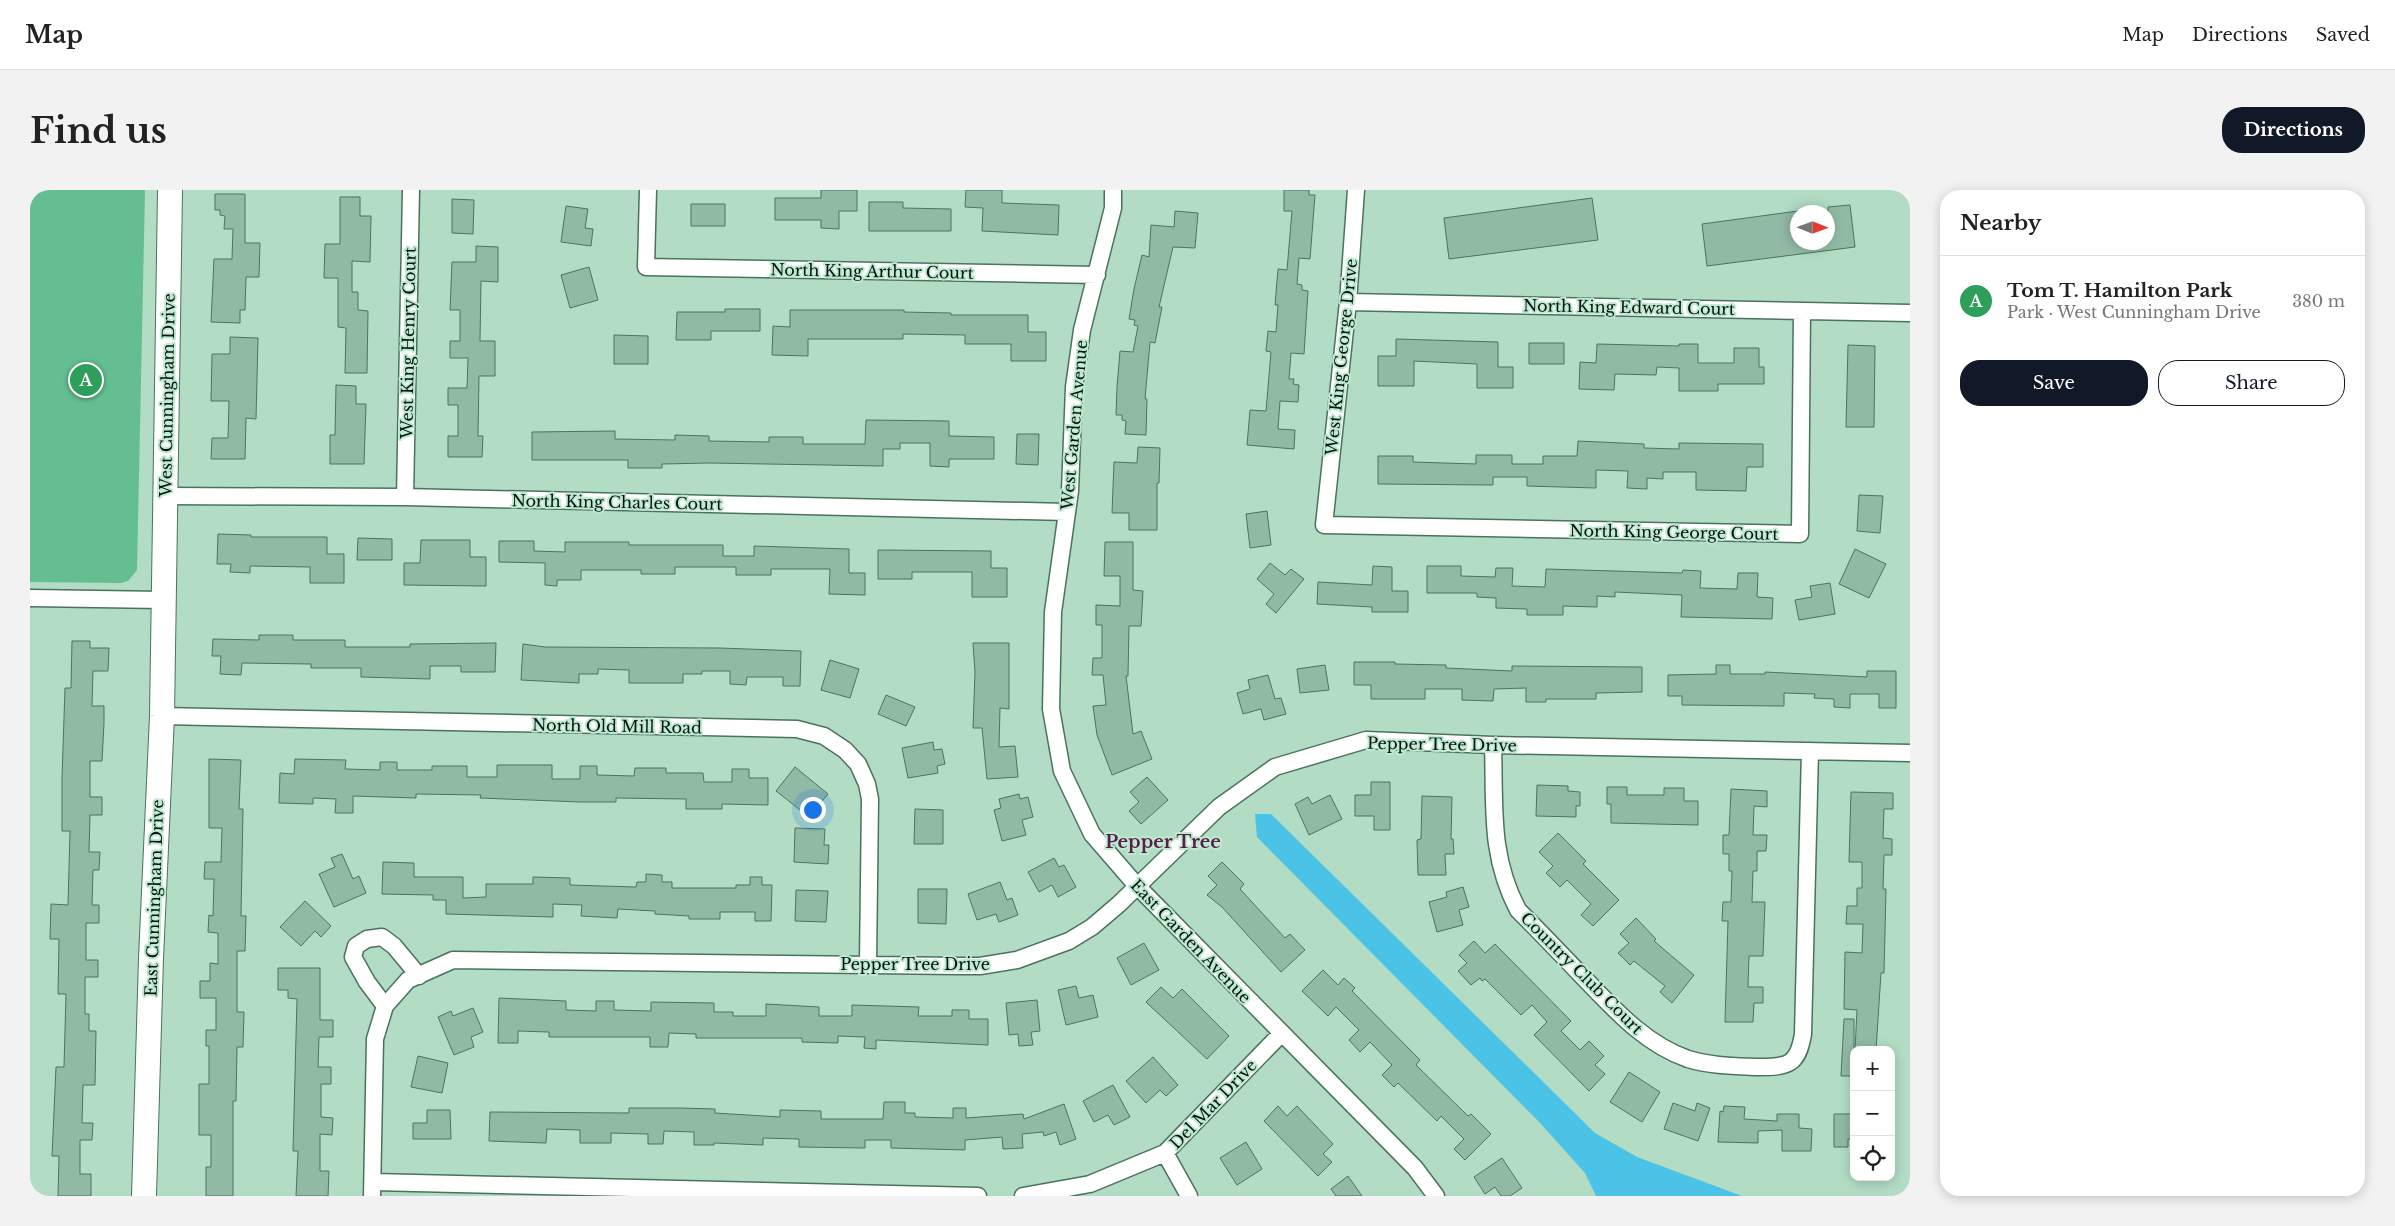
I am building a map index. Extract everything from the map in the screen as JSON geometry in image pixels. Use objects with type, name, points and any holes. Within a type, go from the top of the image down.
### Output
[{"type":"street","name":"West Cunningham Drive","points":[[162,600],[166,496],[170,190]]},
{"type":"street","name":"West King Henry Court","points":[[405,497],[412,190]]},
{"type":"street","name":"North King Arthur Court","points":[[648,190],[646,267],[1097,276]]},
{"type":"street","name":"West Garden Avenue","points":[[1052,633],[1056,588],[1070,491],[1074,387],[1082,330],[1113,208],[1113,190]]},
{"type":"street","name":"West King George Drive","points":[[1324,525],[1348,302],[1356,190]]},
{"type":"street","name":"North King Edward Court","points":[[1348,302],[1910,313]]},
{"type":"street","name":"North King George Court","points":[[1324,525],[1800,534],[1802,310]]},
{"type":"street","name":"North King Charles Court","points":[[166,496],[405,497],[1067,512]]},
{"type":"street","points":[[30,598],[162,600]]},
{"type":"street","name":"East Cunningham Drive","points":[[144,1196],[151,958],[162,716],[162,600]]},
{"type":"street","name":"East Garden Avenue","points":[[1052,633],[1051,709],[1062,771],[1092,834],[1137,886],[1415,1168],[1436,1196]]},
{"type":"street","name":"North Old Mill Road","points":[[162,716],[797,729],[824,736],[853,757],[862,771],[870,799],[868,964]]},
{"type":"street","name":"Pepper Tree Drive","points":[[372,1189],[375,1040],[385,1006],[408,980],[454,960],[980,966],[1017,960],[1051,949],[1092,927],[1219,806],[1275,767],[1366,740],[1493,746],[1910,753]]},
{"type":"street","name":"Country Club Court","points":[[1493,746],[1496,849],[1508,889],[1518,910],[1617,1012],[1652,1042],[1688,1059],[1705,1063],[1720,1066],[1763,1067],[1788,1064],[1797,1056],[1801,1048],[1810,751]]},
{"type":"street","points":[[385,1006],[367,982],[353,957],[356,946],[367,939],[382,937],[394,946],[419,976]]},
{"type":"street","name":"Del Mar Drive","points":[[1023,1196],[1090,1184],[1165,1153],[1281,1034]]},
{"type":"street","points":[[1165,1153],[1189,1196]]},
{"type":"street","points":[[372,1189],[978,1196]]},
{"type":"green space","points":[[30,190],[145,190],[137,570],[128,581],[121,583],[30,582]]},
{"type":"water","points":[[1255,814],[1271,814],[1595,1133],[1637,1157],[1742,1196],[1596,1196],[1585,1173],[1541,1124],[1257,837]]},
{"type":"building","points":[[821,190],[857,190],[857,211],[839,211],[839,229],[821,228],[821,220],[775,220],[775,198],[821,198]]},
{"type":"building","points":[[966,190],[1002,190],[1002,203],[1059,205],[1058,235],[982,231],[983,208],[965,207]]},
{"type":"building","points":[[1284,190],[1309,190],[1309,195],[1315,195],[1310,259],[1299,258],[1297,284],[1302,285],[1302,290],[1308,291],[1304,354],[1291,353],[1289,379],[1294,379],[1293,384],[1299,385],[1298,402],[1280,401],[1278,429],[1295,430],[1294,449],[1247,445],[1250,410],[1266,411],[1271,352],[1266,351],[1268,331],[1276,332],[1278,305],[1275,305],[1278,269],[1287,270],[1292,211],[1284,211]]},
{"type":"building","points":[[215,194],[245,194],[245,243],[260,243],[259,277],[246,277],[245,310],[240,310],[240,323],[211,322],[214,259],[232,259],[233,229],[224,229],[225,216],[220,215],[220,210],[215,210]]},
{"type":"building","points":[[340,197],[360,197],[360,216],[371,216],[370,262],[352,261],[352,292],[358,292],[358,310],[368,311],[367,373],[345,373],[346,328],[338,327],[338,278],[324,278],[325,244],[340,244]]},
{"type":"building","points":[[1592,198],[1598,240],[1449,259],[1444,218]]},
{"type":"building","points":[[452,199],[474,200],[473,234],[452,233]]},
{"type":"building","points":[[869,202],[903,202],[903,208],[951,209],[951,231],[869,231]]},
{"type":"building","points":[[691,204],[725,204],[725,226],[691,226]]},
{"type":"building","points":[[1850,205],[1855,247],[1835,250],[1835,206]]},
{"type":"building","points":[[566,206],[588,209],[585,228],[593,229],[591,246],[561,242]]},
{"type":"building","points":[[1175,211],[1198,213],[1195,248],[1173,247],[1159,307],[1162,307],[1155,343],[1150,342],[1145,399],[1147,399],[1146,435],[1125,434],[1126,421],[1122,420],[1122,415],[1116,415],[1120,351],[1133,352],[1138,326],[1134,325],[1135,320],[1129,319],[1142,255],[1149,257],[1151,225],[1174,227]]},
{"type":"building","points":[[1790,212],[1790,250],[1832,250],[1707,266],[1702,224]]},
{"type":"building","points":[[476,246],[498,247],[498,282],[481,281],[480,341],[495,341],[495,376],[479,376],[478,436],[483,436],[482,457],[448,457],[448,436],[458,436],[458,405],[448,405],[448,388],[467,388],[468,358],[450,358],[450,341],[460,341],[460,310],[450,310],[452,262],[476,262]]},
{"type":"building","points":[[589,267],[598,300],[570,308],[561,275]]},
{"type":"building","points":[[725,309],[760,309],[760,331],[711,331],[711,340],[676,340],[677,312],[725,312]]},
{"type":"building","points":[[790,310],[904,310],[904,312],[951,313],[951,315],[1028,315],[1028,332],[1046,332],[1046,361],[1011,361],[1011,344],[965,344],[965,335],[903,334],[903,339],[808,339],[808,356],[772,355],[773,326],[790,327]]},
{"type":"building","points":[[614,335],[648,336],[648,364],[614,364]]},
{"type":"building","points":[[230,337],[258,338],[256,419],[246,418],[245,459],[211,459],[212,438],[228,438],[229,401],[211,401],[212,354],[230,354]]},
{"type":"building","points":[[1396,339],[1498,342],[1498,367],[1513,367],[1513,388],[1477,388],[1477,364],[1414,361],[1414,386],[1378,386],[1378,356],[1396,356]]},
{"type":"building","points":[[1529,343],[1564,343],[1564,364],[1529,364]]},
{"type":"building","points":[[1597,344],[1679,346],[1679,344],[1698,344],[1698,363],[1734,363],[1734,348],[1759,348],[1759,367],[1764,367],[1764,384],[1718,384],[1718,391],[1679,391],[1679,368],[1657,367],[1656,375],[1615,374],[1614,390],[1579,389],[1580,362],[1596,363]]},
{"type":"building","points":[[1848,345],[1875,346],[1874,427],[1846,427]]},
{"type":"building","points":[[336,385],[356,386],[356,404],[366,404],[364,464],[330,464],[330,435],[335,435]]},
{"type":"building","points":[[866,420],[949,421],[949,436],[994,437],[994,459],[949,459],[949,467],[930,466],[930,443],[900,443],[900,449],[883,449],[883,466],[709,463],[662,464],[662,468],[628,468],[628,460],[532,460],[532,432],[615,431],[615,439],[675,440],[675,435],[709,436],[709,441],[769,442],[769,437],[803,437],[803,444],[865,444]]},
{"type":"building","points":[[1017,434],[1039,434],[1038,465],[1016,464]]},
{"type":"building","points":[[1578,441],[1644,444],[1644,448],[1679,449],[1679,443],[1763,444],[1763,467],[1747,467],[1746,491],[1696,490],[1696,472],[1663,472],[1663,479],[1647,478],[1647,489],[1627,488],[1628,471],[1596,470],[1596,488],[1527,486],[1527,477],[1493,477],[1493,485],[1378,484],[1378,456],[1413,456],[1413,462],[1476,464],[1476,455],[1512,455],[1512,464],[1543,464],[1543,456],[1577,456]]},
{"type":"building","points":[[1138,447],[1160,448],[1159,483],[1157,483],[1157,530],[1129,530],[1129,513],[1112,513],[1114,462],[1137,463]]},
{"type":"building","points":[[1859,495],[1883,496],[1880,533],[1857,531]]},
{"type":"building","points":[[1267,511],[1271,545],[1250,548],[1246,514]]},
{"type":"building","points":[[218,534],[251,535],[251,537],[327,537],[327,554],[344,554],[344,583],[310,583],[310,567],[250,566],[250,573],[230,572],[231,564],[217,564]]},
{"type":"building","points":[[358,538],[392,539],[392,560],[357,560]]},
{"type":"building","points":[[421,540],[470,540],[470,557],[486,557],[486,586],[404,585],[404,563],[420,563]]},
{"type":"building","points":[[499,541],[534,541],[534,551],[565,552],[565,542],[629,542],[629,545],[723,545],[723,556],[754,556],[754,546],[849,549],[849,573],[865,573],[865,595],[829,594],[830,569],[771,569],[771,575],[736,575],[736,567],[675,567],[675,574],[641,574],[641,570],[581,570],[581,580],[557,580],[557,586],[545,585],[545,563],[499,562]]},
{"type":"building","points":[[1105,542],[1133,542],[1133,590],[1143,591],[1141,626],[1129,626],[1128,676],[1126,676],[1133,734],[1141,731],[1152,759],[1112,775],[1097,735],[1093,706],[1106,705],[1103,675],[1092,675],[1093,658],[1102,658],[1102,625],[1096,625],[1096,605],[1120,606],[1120,576],[1104,576]]},
{"type":"building","points":[[1855,549],[1886,564],[1869,598],[1839,584]]},
{"type":"building","points":[[878,550],[991,551],[991,568],[1007,568],[1007,597],[972,597],[972,572],[912,572],[912,579],[878,579]]},
{"type":"building","points":[[1270,563],[1285,575],[1291,569],[1304,579],[1276,613],[1266,604],[1274,594],[1257,579]]},
{"type":"building","points":[[1373,566],[1392,567],[1392,591],[1408,591],[1408,612],[1372,612],[1372,607],[1317,604],[1318,582],[1372,585]]},
{"type":"building","points":[[1427,566],[1461,566],[1461,576],[1495,577],[1496,568],[1513,568],[1512,586],[1545,587],[1546,569],[1682,573],[1683,570],[1701,571],[1700,588],[1737,589],[1738,573],[1758,573],[1757,597],[1773,598],[1772,619],[1681,617],[1682,595],[1615,592],[1615,597],[1597,596],[1597,607],[1563,606],[1563,615],[1527,615],[1527,609],[1496,608],[1496,598],[1477,597],[1477,593],[1427,593]]},
{"type":"building","points":[[1830,583],[1835,614],[1799,620],[1795,600],[1812,597],[1810,586]]},
{"type":"building","points":[[259,635],[293,635],[293,640],[345,640],[345,647],[410,647],[410,644],[496,643],[495,672],[461,672],[461,666],[430,666],[430,679],[361,677],[361,668],[311,668],[311,664],[242,663],[241,675],[220,674],[221,656],[212,656],[213,639],[259,640]]},
{"type":"building","points":[[72,641],[90,641],[90,648],[109,648],[108,671],[93,671],[92,706],[104,706],[104,723],[102,761],[90,761],[90,797],[102,797],[102,815],[90,815],[89,852],[100,852],[99,870],[93,870],[92,905],[99,905],[99,923],[86,923],[86,960],[98,960],[98,977],[85,977],[85,1014],[89,1014],[89,1031],[96,1031],[95,1085],[83,1085],[82,1123],[93,1123],[92,1140],[80,1140],[80,1174],[91,1174],[91,1196],[58,1196],[59,1156],[52,1156],[56,1067],[64,1067],[66,994],[58,994],[59,939],[50,939],[51,904],[68,905],[70,831],[62,831],[62,778],[65,688],[71,688]]},
{"type":"building","points":[[973,643],[1009,643],[1009,709],[1000,708],[999,747],[1015,746],[1018,777],[987,779],[982,728],[973,728],[975,672]]},
{"type":"building","points":[[523,644],[545,647],[720,648],[801,651],[800,686],[783,686],[783,677],[747,677],[746,685],[730,684],[730,671],[702,671],[702,674],[683,674],[683,683],[629,683],[629,670],[598,669],[598,674],[579,674],[579,683],[521,680]]},
{"type":"building","points":[[830,660],[859,669],[850,698],[821,690]]},
{"type":"building","points":[[1354,662],[1395,662],[1395,664],[1446,665],[1446,668],[1512,671],[1512,666],[1642,667],[1642,692],[1596,693],[1596,699],[1546,699],[1546,702],[1526,702],[1526,688],[1494,689],[1493,701],[1462,700],[1462,689],[1425,689],[1425,699],[1371,699],[1371,685],[1354,685]]},
{"type":"building","points":[[1325,665],[1329,690],[1300,693],[1297,669]]},
{"type":"building","points":[[1716,665],[1730,665],[1730,674],[1765,674],[1765,672],[1867,677],[1867,671],[1896,671],[1896,708],[1879,708],[1879,694],[1850,694],[1850,708],[1834,707],[1834,699],[1814,698],[1815,694],[1784,693],[1784,706],[1682,705],[1682,696],[1668,696],[1668,675],[1716,674]]},
{"type":"building","points":[[1268,675],[1275,699],[1281,698],[1286,714],[1264,720],[1261,709],[1243,714],[1237,693],[1250,689],[1248,680]]},
{"type":"building","points":[[886,695],[915,707],[906,726],[878,714]]},
{"type":"building","points":[[933,742],[934,750],[942,749],[945,764],[937,766],[938,773],[908,778],[902,748]]},
{"type":"building","points":[[209,759],[241,760],[239,809],[243,809],[241,916],[246,916],[245,951],[237,951],[237,1012],[244,1012],[243,1047],[237,1047],[236,1101],[233,1101],[233,1196],[206,1196],[206,1167],[211,1167],[211,1135],[199,1135],[199,1084],[209,1084],[209,1046],[206,1046],[206,1030],[216,1030],[216,998],[200,998],[200,981],[210,981],[210,963],[218,964],[218,933],[208,932],[209,915],[213,916],[214,879],[204,879],[205,862],[221,862],[222,828],[209,828]]},
{"type":"building","points":[[295,759],[346,760],[345,769],[380,770],[380,762],[397,762],[397,770],[432,770],[432,766],[467,766],[467,777],[497,777],[497,765],[552,765],[552,779],[580,779],[580,766],[597,766],[597,775],[634,776],[635,768],[666,768],[666,773],[703,773],[704,782],[732,782],[732,769],[749,769],[749,778],[768,778],[768,805],[722,804],[722,809],[686,809],[686,799],[616,798],[616,802],[580,802],[480,798],[481,795],[416,794],[416,798],[353,796],[353,813],[335,813],[336,799],[313,798],[313,804],[279,803],[280,773],[294,774]]},
{"type":"building","points":[[795,767],[828,794],[809,817],[776,791]]},
{"type":"building","points":[[1147,777],[1168,800],[1141,824],[1129,811],[1139,802],[1130,792]]},
{"type":"building","points":[[1371,782],[1390,782],[1390,830],[1374,830],[1374,816],[1355,816],[1355,795],[1371,795]]},
{"type":"building","points":[[1537,785],[1568,786],[1568,791],[1580,792],[1580,806],[1576,806],[1576,817],[1536,816]]},
{"type":"building","points":[[1607,787],[1627,787],[1627,795],[1664,795],[1664,788],[1684,788],[1684,801],[1698,801],[1698,825],[1611,823],[1611,804],[1607,804]]},
{"type":"building","points":[[1731,789],[1767,791],[1767,807],[1754,806],[1753,835],[1767,835],[1766,851],[1757,851],[1757,871],[1753,871],[1752,902],[1765,902],[1763,956],[1749,956],[1748,987],[1763,987],[1763,1003],[1754,1003],[1753,1022],[1725,1022],[1728,921],[1722,921],[1723,902],[1731,902],[1732,871],[1729,871],[1729,854],[1723,854],[1723,835],[1729,835]]},
{"type":"building","points":[[1851,792],[1893,793],[1893,809],[1884,809],[1883,838],[1892,839],[1892,855],[1884,855],[1883,889],[1886,889],[1884,973],[1881,973],[1876,1046],[1855,1046],[1857,1010],[1844,1009],[1845,952],[1862,953],[1863,924],[1846,924],[1847,906],[1857,906],[1857,888],[1862,888],[1862,862],[1849,862]]},
{"type":"building","points":[[1019,794],[1020,799],[1028,797],[1033,817],[1022,820],[1026,835],[1002,841],[994,810],[1001,808],[999,799]]},
{"type":"building","points":[[1330,795],[1342,819],[1309,835],[1295,804],[1308,797],[1312,804]]},
{"type":"building","points":[[1422,796],[1452,797],[1451,839],[1453,839],[1454,854],[1445,854],[1446,875],[1418,875],[1417,840],[1421,839]]},
{"type":"building","points":[[915,809],[943,810],[943,844],[914,844]]},
{"type":"building","points":[[795,828],[825,829],[824,845],[829,845],[828,864],[794,862]]},
{"type":"building","points":[[1558,833],[1586,861],[1583,864],[1619,900],[1593,926],[1581,915],[1591,904],[1567,880],[1560,887],[1546,873],[1553,866],[1539,852]]},
{"type":"building","points":[[342,854],[353,879],[359,876],[366,893],[334,907],[319,874],[335,867],[331,858]]},
{"type":"building","points":[[1054,858],[1059,867],[1064,865],[1076,887],[1058,897],[1052,885],[1039,892],[1028,872]]},
{"type":"building","points":[[383,862],[414,863],[414,877],[463,877],[463,898],[486,897],[486,884],[533,884],[533,877],[570,878],[570,885],[636,887],[637,882],[646,882],[646,874],[662,875],[662,882],[672,882],[672,888],[736,888],[736,885],[750,885],[750,877],[762,877],[762,885],[772,885],[771,921],[755,921],[755,912],[720,912],[720,919],[689,919],[689,916],[655,914],[655,911],[618,909],[617,918],[581,916],[582,905],[553,904],[553,917],[446,914],[446,900],[433,900],[433,895],[382,894]]},
{"type":"building","points":[[1222,862],[1244,884],[1240,889],[1285,938],[1290,934],[1305,950],[1281,972],[1222,907],[1207,895],[1217,885],[1208,876]]},
{"type":"building","points":[[1000,882],[1007,900],[1012,898],[1018,915],[999,922],[996,914],[977,920],[968,894]]},
{"type":"building","points":[[1463,887],[1469,907],[1459,910],[1463,925],[1437,932],[1429,902],[1447,897],[1446,892]]},
{"type":"building","points":[[918,889],[947,889],[946,924],[918,923]]},
{"type":"building","points":[[796,890],[828,891],[826,922],[795,921]]},
{"type":"building","points":[[305,901],[331,926],[321,937],[315,931],[301,946],[280,927]]},
{"type":"building","points":[[1636,918],[1656,939],[1654,941],[1694,975],[1672,1003],[1660,992],[1665,986],[1634,961],[1630,965],[1618,953],[1629,943],[1620,934]]},
{"type":"building","points":[[1474,941],[1485,953],[1495,944],[1571,1021],[1561,1031],[1580,1050],[1589,1041],[1604,1056],[1595,1065],[1605,1074],[1589,1091],[1534,1035],[1547,1022],[1532,1005],[1521,1015],[1485,979],[1482,981],[1480,978],[1471,985],[1458,971],[1467,963],[1459,955]]},
{"type":"building","points":[[1144,943],[1159,970],[1131,985],[1117,958]]},
{"type":"building","points":[[278,968],[320,968],[320,1020],[333,1020],[333,1037],[319,1037],[318,1067],[331,1067],[331,1084],[321,1084],[321,1117],[333,1118],[332,1135],[320,1134],[320,1171],[329,1171],[328,1196],[296,1196],[298,1151],[293,1151],[297,999],[288,998],[288,990],[278,990]]},
{"type":"building","points":[[1323,970],[1338,985],[1344,978],[1355,988],[1352,991],[1420,1060],[1416,1065],[1468,1116],[1471,1114],[1491,1134],[1465,1160],[1454,1149],[1464,1139],[1441,1116],[1437,1121],[1398,1083],[1394,1087],[1382,1075],[1392,1065],[1370,1042],[1360,1052],[1349,1040],[1359,1030],[1336,1007],[1328,1016],[1302,991]]},
{"type":"building","points":[[1076,986],[1079,998],[1093,995],[1098,1017],[1066,1025],[1058,990]]},
{"type":"building","points":[[1161,987],[1173,998],[1182,989],[1229,1036],[1207,1059],[1146,1002]]},
{"type":"building","points":[[499,998],[566,1001],[566,1010],[596,1011],[596,1001],[614,1001],[614,1010],[651,1011],[651,1002],[714,1003],[714,1012],[733,1012],[733,1016],[766,1016],[766,1004],[819,1007],[819,1016],[852,1016],[852,1005],[919,1007],[918,1016],[952,1016],[952,1010],[969,1010],[969,1019],[988,1019],[988,1045],[876,1040],[876,1049],[864,1048],[865,1037],[838,1036],[838,1043],[802,1042],[802,1038],[696,1038],[696,1034],[669,1033],[668,1047],[650,1047],[650,1037],[549,1037],[549,1032],[518,1031],[518,1043],[498,1043]]},
{"type":"building","points":[[1037,1000],[1040,1031],[1031,1032],[1033,1045],[1019,1046],[1018,1034],[1009,1035],[1006,1003]]},
{"type":"building","points":[[473,1008],[483,1032],[471,1037],[474,1047],[454,1055],[438,1017],[451,1011],[453,1016]]},
{"type":"building","points":[[1844,1019],[1854,1019],[1854,1046],[1850,1046],[1850,1076],[1841,1076]]},
{"type":"building","points":[[418,1056],[448,1063],[442,1093],[411,1087]]},
{"type":"building","points":[[1153,1057],[1178,1085],[1166,1096],[1160,1090],[1146,1103],[1126,1081]]},
{"type":"building","points":[[1629,1072],[1660,1092],[1642,1122],[1610,1102]]},
{"type":"building","points":[[1113,1085],[1130,1117],[1114,1125],[1108,1115],[1094,1122],[1083,1101]]},
{"type":"building","points":[[884,1102],[905,1102],[905,1113],[915,1113],[915,1117],[953,1118],[953,1108],[966,1108],[966,1118],[1023,1114],[1024,1119],[1064,1104],[1076,1139],[1060,1145],[1056,1132],[1044,1136],[1043,1132],[1022,1134],[1023,1148],[1003,1149],[1002,1137],[965,1140],[965,1150],[891,1148],[891,1140],[865,1140],[865,1148],[799,1147],[799,1139],[763,1138],[763,1145],[714,1143],[714,1145],[694,1145],[694,1132],[664,1131],[663,1144],[648,1144],[648,1134],[611,1133],[611,1143],[580,1143],[580,1130],[547,1129],[546,1143],[489,1141],[490,1112],[629,1113],[629,1108],[680,1108],[715,1109],[715,1113],[780,1117],[780,1110],[821,1111],[821,1119],[883,1119]]},
{"type":"building","points":[[1673,1103],[1695,1111],[1697,1103],[1710,1108],[1698,1141],[1664,1129]]},
{"type":"building","points":[[1278,1106],[1287,1116],[1297,1106],[1333,1144],[1323,1154],[1332,1162],[1318,1176],[1264,1121]]},
{"type":"building","points":[[1724,1106],[1745,1107],[1744,1119],[1777,1121],[1777,1114],[1799,1114],[1799,1128],[1812,1129],[1811,1151],[1782,1151],[1782,1130],[1758,1131],[1758,1143],[1718,1142],[1720,1111],[1723,1112]]},
{"type":"building","points":[[427,1110],[450,1110],[451,1139],[413,1139],[413,1123],[427,1123]]},
{"type":"building","points":[[1834,1114],[1850,1114],[1850,1139],[1848,1139],[1848,1147],[1834,1147]]},
{"type":"building","points":[[1246,1142],[1262,1169],[1237,1185],[1220,1158]]},
{"type":"building","points":[[1502,1158],[1522,1188],[1510,1196],[1501,1196],[1495,1187],[1485,1194],[1474,1177]]},
{"type":"building","points":[[1348,1176],[1362,1196],[1336,1196],[1331,1189]]},
{"type":"place","name":"Tom T. Hamilton Park","points":[[86,380]]},
{"type":"district","name":"Pepper Tree","points":[[1163,842]]}]
